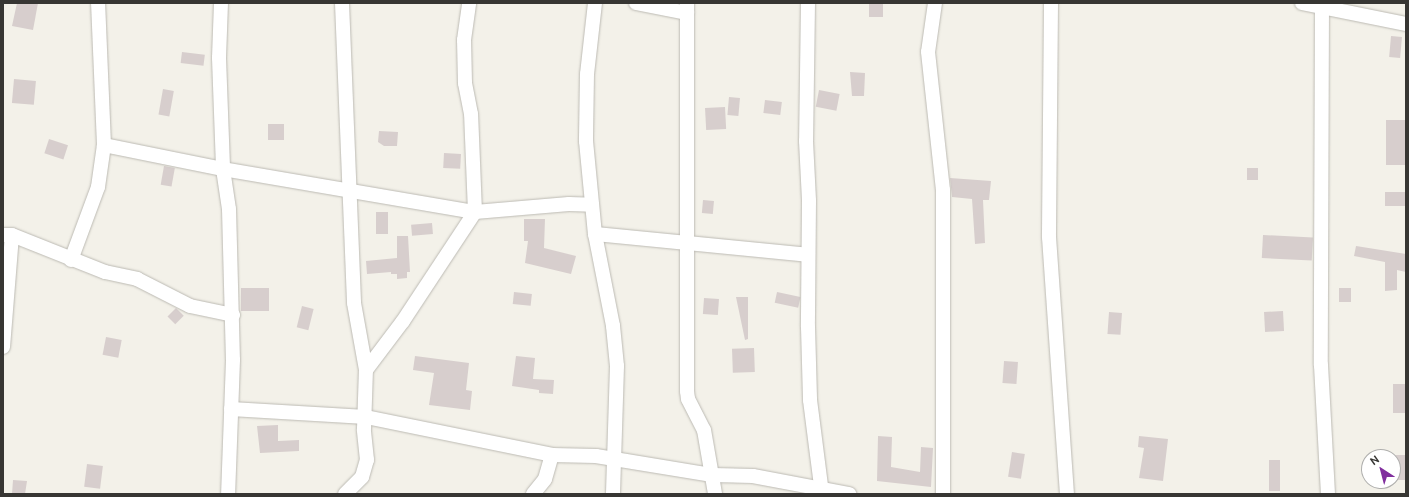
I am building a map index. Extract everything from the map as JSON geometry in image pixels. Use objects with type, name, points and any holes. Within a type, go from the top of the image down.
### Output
[{"type":"street","points":[[71,260],[95,199],[104,145],[98,3]]},
{"type":"street","points":[[221,3],[219,58],[223,169],[229,208],[232,315],[228,494]]},
{"type":"street","points":[[342,3],[354,303],[366,370],[366,418],[364,429],[367,460],[362,477],[345,494]]},
{"type":"street","points":[[366,370],[402,321],[475,212],[471,114],[466,83],[464,40],[469,3]]},
{"type":"street","points":[[595,3],[588,74],[586,141],[595,234],[614,339],[617,366],[613,494]]},
{"type":"street","points":[[636,3],[687,8],[689,144],[686,244],[687,391],[688,399],[704,430],[715,494]]},
{"type":"street","points":[[808,3],[806,140],[810,400],[822,492]]},
{"type":"street","points":[[935,3],[928,52],[943,190],[943,494]]},
{"type":"street","points":[[1051,3],[1049,237],[1067,494]]},
{"type":"street","points":[[1302,3],[1322,5],[1406,24]]},
{"type":"street","points":[[1322,5],[1321,365],[1328,494]]},
{"type":"street","points":[[104,145],[223,169],[349,189],[475,212],[569,204],[592,205]]},
{"type":"street","points":[[595,234],[808,255]]},
{"type":"street","points":[[3,347],[8,235],[105,272],[137,280],[190,306],[232,315]]},
{"type":"street","points":[[231,409],[366,418],[552,455],[596,456],[712,475],[760,477],[822,492],[849,494]]},
{"type":"street","points":[[533,494],[545,479],[552,455]]},
{"type":"building","points":[[17,3],[38,3],[33,30],[12,26]]},
{"type":"building","points":[[869,3],[883,3],[883,17],[869,17]]},
{"type":"building","points":[[1391,36],[1402,37],[1400,58],[1389,57]]},
{"type":"building","points":[[182,52],[205,55],[203,66],[181,63]]},
{"type":"building","points":[[850,72],[865,73],[864,96],[852,96]]},
{"type":"building","points":[[14,79],[36,81],[34,105],[12,103]]},
{"type":"building","points":[[163,89],[174,91],[169,117],[158,115]]},
{"type":"building","points":[[819,90],[840,94],[836,111],[816,107]]},
{"type":"building","points":[[729,97],[740,98],[738,116],[727,115]]},
{"type":"building","points":[[765,100],[782,102],[780,115],[763,113]]},
{"type":"building","points":[[725,107],[726,129],[706,130],[705,108]]},
{"type":"building","points":[[1386,120],[1406,120],[1406,165],[1386,165]]},
{"type":"building","points":[[268,124],[284,124],[284,140],[268,140]]},
{"type":"building","points":[[379,131],[398,132],[397,146],[384,146],[378,142]]},
{"type":"building","points":[[49,139],[68,145],[63,159],[44,153]]},
{"type":"building","points":[[444,153],[461,154],[460,169],[443,168]]},
{"type":"building","points":[[164,166],[175,168],[172,187],[161,185]]},
{"type":"building","points":[[1247,168],[1258,168],[1258,180],[1247,180]]},
{"type":"building","points":[[950,178],[991,181],[989,200],[983,200],[985,243],[975,244],[972,199],[952,197]]},
{"type":"building","points":[[1385,192],[1405,192],[1405,206],[1385,206]]},
{"type":"building","points":[[703,200],[714,201],[713,214],[702,213]]},
{"type":"building","points":[[376,212],[388,212],[388,234],[376,234]]},
{"type":"building","points":[[524,219],[545,219],[544,248],[576,256],[571,274],[525,263],[528,241],[524,241]]},
{"type":"building","points":[[432,223],[433,234],[412,236],[411,225]]},
{"type":"building","points":[[1263,235],[1313,238],[1312,261],[1262,258]]},
{"type":"building","points":[[397,236],[408,236],[410,272],[407,272],[407,278],[397,279],[397,274],[391,274],[391,272],[367,274],[366,261],[397,258]]},
{"type":"building","points":[[1356,246],[1406,254],[1406,272],[1397,270],[1397,290],[1385,291],[1385,262],[1354,256]]},
{"type":"building","points":[[241,288],[269,288],[269,311],[241,311]]},
{"type":"building","points":[[1339,288],[1351,288],[1351,302],[1339,302]]},
{"type":"building","points":[[514,292],[532,294],[531,306],[513,304]]},
{"type":"building","points":[[777,292],[800,297],[798,308],[775,303]]},
{"type":"building","points":[[736,297],[748,297],[748,339],[745,340]]},
{"type":"building","points":[[704,298],[719,299],[718,315],[703,314]]},
{"type":"building","points":[[302,306],[314,309],[308,330],[297,327]]},
{"type":"building","points":[[176,308],[184,316],[175,324],[168,316]]},
{"type":"building","points":[[1283,311],[1284,331],[1265,332],[1264,312]]},
{"type":"building","points":[[1109,312],[1122,313],[1120,335],[1107,334]]},
{"type":"building","points":[[106,337],[122,340],[118,358],[103,355]]},
{"type":"building","points":[[754,348],[755,372],[733,373],[732,349]]},
{"type":"building","points":[[415,356],[469,363],[466,390],[472,391],[470,410],[429,405],[434,373],[413,370]]},
{"type":"building","points":[[516,356],[535,358],[533,379],[554,380],[553,394],[539,393],[539,390],[512,386]]},
{"type":"building","points":[[1004,361],[1018,362],[1016,384],[1002,383]]},
{"type":"building","points":[[1393,384],[1406,384],[1406,413],[1393,413]]},
{"type":"building","points":[[278,425],[278,441],[299,440],[299,451],[260,453],[257,426]]},
{"type":"building","points":[[878,436],[892,437],[891,467],[920,472],[921,447],[933,448],[931,487],[877,481]]},
{"type":"building","points":[[1139,436],[1168,439],[1163,481],[1139,478],[1144,448],[1138,447]]},
{"type":"building","points":[[1012,452],[1025,454],[1021,479],[1008,477]]},
{"type":"building","points":[[1401,455],[1406,455],[1406,480],[1401,480]]},
{"type":"building","points":[[1269,460],[1280,460],[1280,491],[1269,491]]},
{"type":"building","points":[[87,464],[103,466],[100,489],[84,487]]},
{"type":"building","points":[[13,480],[27,481],[25,494],[12,494]]}]
